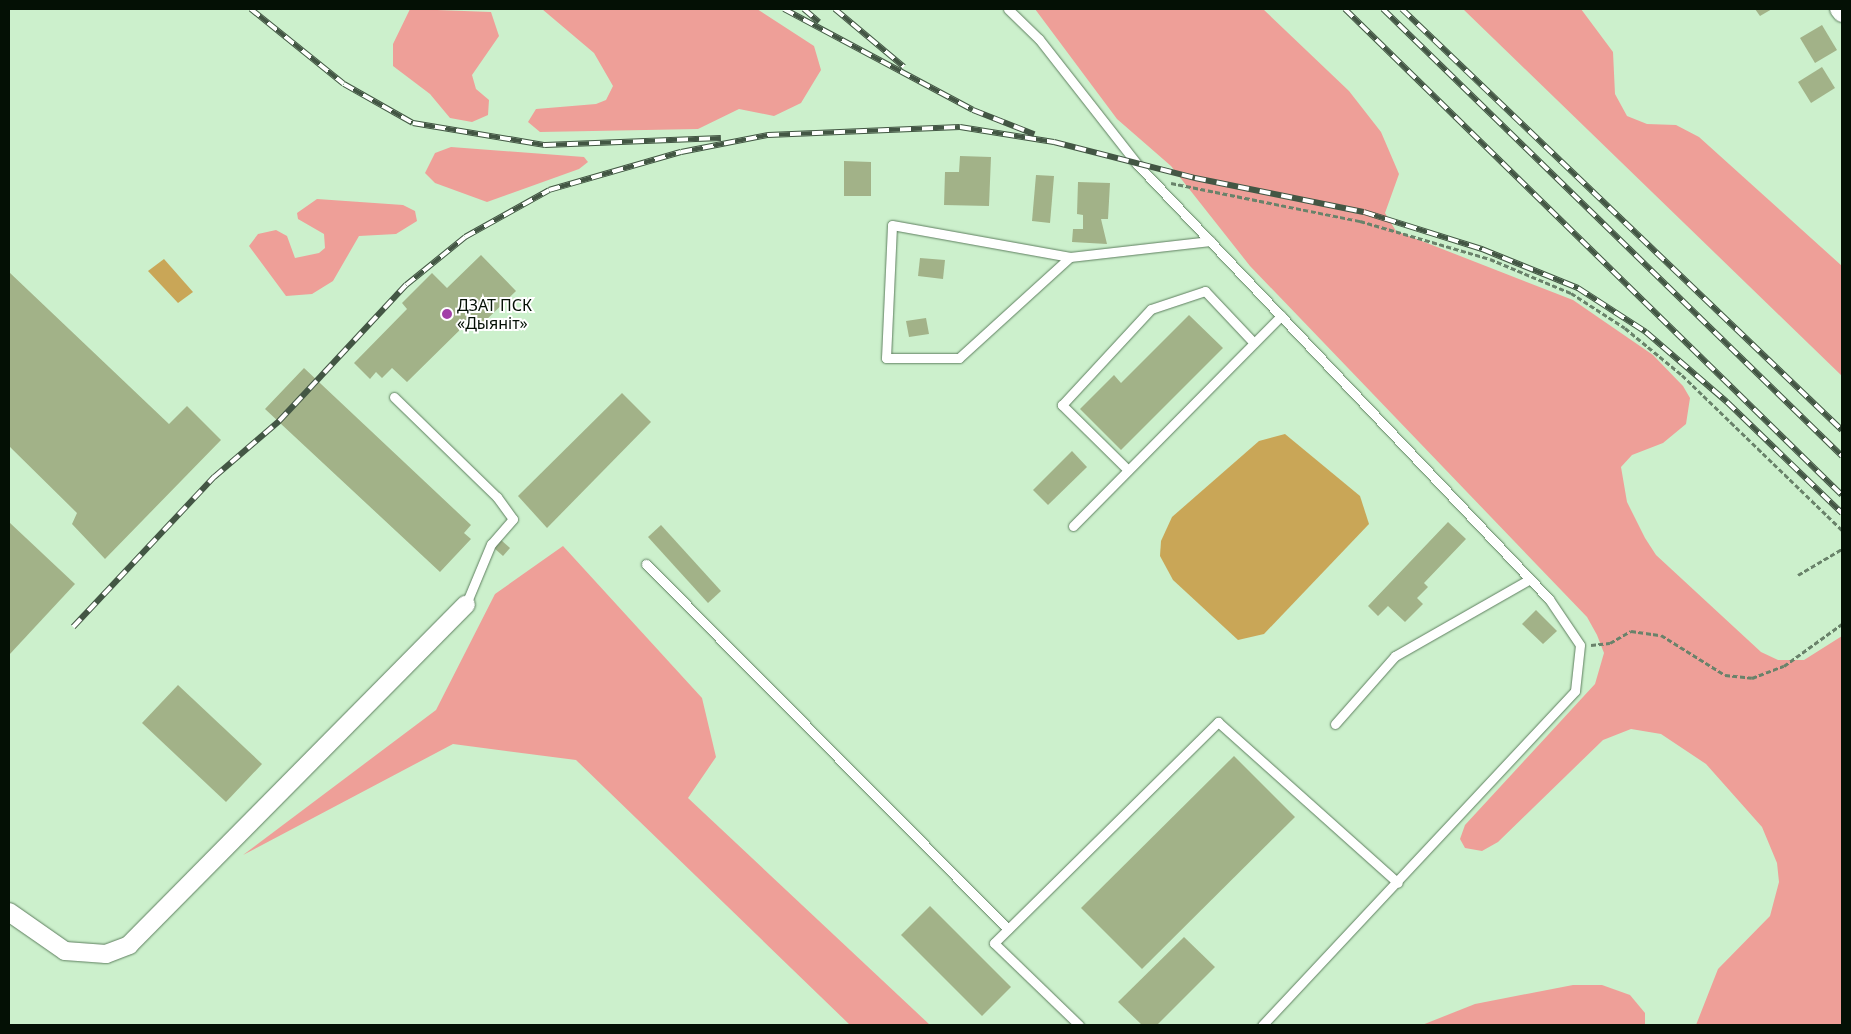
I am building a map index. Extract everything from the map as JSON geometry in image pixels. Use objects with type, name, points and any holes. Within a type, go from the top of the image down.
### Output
[{"type":"street","points":[[1839,9],[1842,13]]},
{"type":"street","points":[[9,912],[65,951],[106,954],[129,946],[466,604]]},
{"type":"lane","points":[[1008,9],[1039,39],[1151,179],[1530,579],[1580,645],[1575,691],[1398,883],[1262,1025]]},
{"type":"lane","points":[[1070,257],[959,358],[886,358],[892,224],[1070,257],[1210,241]]},
{"type":"lane","points":[[1128,470],[1062,405],[1151,309],[1205,291],[1254,344]]},
{"type":"lane","points":[[1073,526],[1281,316]]},
{"type":"lane","points":[[394,397],[497,497],[513,519],[491,544],[466,604]]},
{"type":"lane","points":[[646,564],[1008,929]]},
{"type":"lane","points":[[1335,724],[1395,656],[1530,579]]},
{"type":"lane","points":[[1079,1025],[994,943],[1218,722],[1398,883]]},
{"type":"path","points":[[1151,179],[1360,221],[1490,260],[1571,293],[1625,328],[1682,374],[1842,530]]},
{"type":"path","points":[[1798,575],[1842,550]]},
{"type":"path","points":[[1580,645],[1610,643],[1631,631],[1661,635],[1725,675],[1752,678],[1784,666],[1842,624]]},
{"type":"shaded area","points":[[410,9],[491,12],[499,36],[472,75],[476,89],[489,100],[488,115],[472,122],[450,118],[430,94],[393,66],[393,44]]},
{"type":"shaded area","points":[[542,9],[757,9],[814,46],[821,70],[801,103],[774,116],[739,109],[698,129],[540,132],[528,122],[536,109],[596,104],[606,100],[613,86],[594,53]]},
{"type":"shaded area","points":[[1035,9],[1263,9],[1349,91],[1381,132],[1399,174],[1385,213],[1396,231],[1573,300],[1653,355],[1683,386],[1690,398],[1686,424],[1663,443],[1632,455],[1621,467],[1627,502],[1645,538],[1656,555],[1761,652],[1778,660],[1804,660],[1842,636],[1842,1025],[1696,1025],[1718,969],[1770,916],[1779,882],[1777,863],[1762,827],[1706,764],[1661,734],[1631,729],[1603,740],[1498,842],[1482,851],[1465,848],[1460,839],[1465,825],[1595,684],[1604,653],[1597,635],[1587,617],[1250,266],[1171,166],[1117,119]]},
{"type":"shaded area","points":[[1463,9],[1581,9],[1613,52],[1615,94],[1627,116],[1647,124],[1676,125],[1699,137],[1842,266],[1842,376]]},
{"type":"shaded area","points":[[451,147],[584,157],[588,162],[579,169],[487,202],[435,183],[425,173],[435,153]]},
{"type":"shaded area","points":[[317,199],[403,205],[415,211],[417,221],[396,234],[359,236],[333,281],[312,294],[286,296],[249,246],[258,234],[276,230],[287,236],[295,258],[319,253],[325,248],[324,234],[298,219],[297,213]]},
{"type":"shaded area","points":[[164,259],[193,292],[178,303],[148,271]]},
{"type":"shaded area","points":[[1285,434],[1360,496],[1369,524],[1264,634],[1238,640],[1173,580],[1160,556],[1161,541],[1172,517],[1259,441]]},
{"type":"shaded area","points":[[563,546],[702,698],[716,757],[688,798],[930,1025],[850,1025],[576,760],[453,744],[243,855],[436,710],[495,594]]},
{"type":"shaded area","points":[[1573,985],[1602,985],[1630,995],[1645,1013],[1645,1025],[1422,1025],[1475,1004]]},
{"type":"building","points":[[1755,9],[1772,9],[1760,16]]},
{"type":"building","points":[[1822,25],[1837,50],[1815,63],[1800,38]]},
{"type":"building","points":[[1822,67],[1835,88],[1811,103],[1798,82]]},
{"type":"building","points":[[960,156],[991,157],[989,206],[944,205],[945,172],[959,172]]},
{"type":"building","points":[[844,161],[871,162],[871,196],[844,196]]},
{"type":"building","points":[[1036,175],[1054,176],[1050,223],[1032,221]]},
{"type":"building","points":[[1078,182],[1110,183],[1108,219],[1101,219],[1107,244],[1072,242],[1073,229],[1083,229],[1083,215],[1077,214]]},
{"type":"building","name":"ДЗАТ ПСК «Дыяніт»","points":[[481,255],[516,291],[479,327],[471,319],[407,382],[392,368],[382,378],[376,372],[370,379],[354,363],[407,309],[402,303],[432,273],[447,288]]},
{"type":"building","points":[[920,258],[945,260],[943,279],[918,276]]},
{"type":"building","points":[[9,272],[169,424],[187,406],[221,440],[105,559],[72,524],[77,513],[9,446]]},
{"type":"building","points":[[1189,315],[1223,348],[1121,450],[1080,409],[1114,375],[1121,383]]},
{"type":"building","points":[[926,318],[929,334],[909,337],[906,321]]},
{"type":"building","points":[[304,368],[471,525],[464,533],[471,539],[440,572],[265,409]]},
{"type":"building","points":[[622,393],[651,422],[547,528],[518,496]]},
{"type":"building","points":[[1072,451],[1087,467],[1048,505],[1033,490]]},
{"type":"building","points":[[9,522],[75,584],[9,655]]},
{"type":"building","points":[[1448,522],[1466,539],[1424,583],[1428,587],[1417,598],[1423,604],[1405,622],[1388,606],[1378,616],[1368,606]]},
{"type":"building","points":[[661,525],[721,591],[708,603],[648,537]]},
{"type":"building","points":[[501,540],[510,548],[503,556],[494,548]]},
{"type":"building","points":[[1536,610],[1557,631],[1543,644],[1522,624]]},
{"type":"building","points":[[178,685],[262,764],[226,802],[142,723]]},
{"type":"building","points":[[1234,756],[1295,817],[1142,969],[1081,908]]},
{"type":"building","points":[[930,906],[1011,987],[982,1016],[901,935]]},
{"type":"building","points":[[1184,937],[1215,967],[1157,1025],[1142,1025],[1118,1002]]},
{"type":"railway","points":[[251,9],[344,84],[413,123],[545,145],[721,138]]},
{"type":"railway","points":[[784,9],[973,110],[1034,134]]},
{"type":"railway","points":[[804,9],[819,22]]},
{"type":"railway","points":[[835,9],[904,67]]},
{"type":"railway","points":[[1345,9],[1842,495]]},
{"type":"railway","points":[[1383,9],[1842,456]]},
{"type":"railway","points":[[1402,9],[1842,430]]},
{"type":"railway","points":[[73,627],[214,477],[279,421],[406,285],[465,237],[549,190],[681,152],[768,135],[960,127],[1054,142],[1195,178],[1364,212],[1482,249],[1578,288],[1646,332],[1727,402],[1842,513]]},
{"type":"place","name":"ДЗАТ ПСК «Дыяніт»","points":[[447,314]]}]
